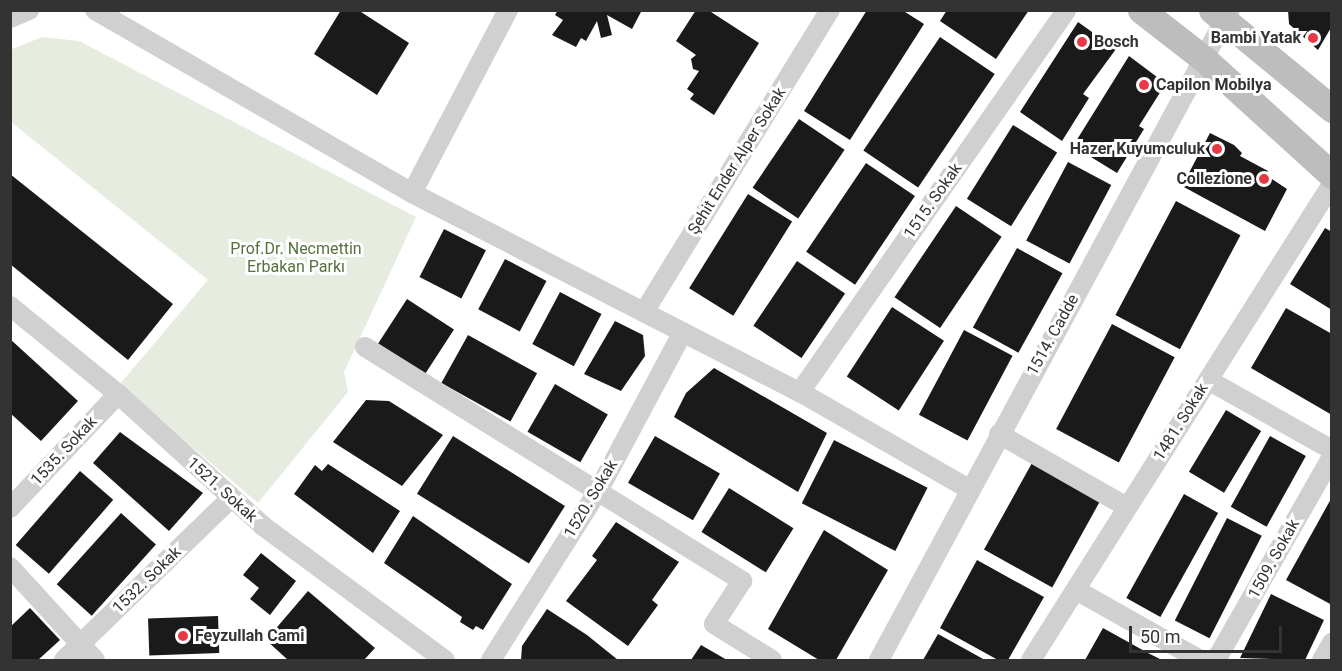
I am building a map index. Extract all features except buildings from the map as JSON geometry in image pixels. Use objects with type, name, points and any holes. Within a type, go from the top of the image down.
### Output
[{"type":"main road","points":[[1141,10],[1204,59],[1332,175]]},
{"type":"main road","points":[[1222,14],[1332,109]]},
{"type":"street","points":[[10,18],[29,10]]},
{"type":"street","points":[[95,10],[412,193],[800,392],[969,489]]},
{"type":"street","points":[[412,193],[508,10]]},
{"type":"street","name":"Şehit Ender Alper Sokak","points":[[644,312],[830,10]]},
{"type":"street","name":"1515. Sokak","points":[[800,392],[1066,10]]},
{"type":"street","name":"1514. Cadde","points":[[879,660],[969,489],[1204,59],[1222,14]]},
{"type":"street","name":"1481. Sokak","points":[[1031,660],[1332,184]]},
{"type":"street","name":"1521. Sokak","points":[[10,306],[118,394],[231,499],[445,660]]},
{"type":"street","name":"1520. Sokak","points":[[491,660],[597,491],[683,332]]},
{"type":"street","points":[[365,347],[742,580],[714,624],[772,660]]},
{"type":"street","points":[[1208,380],[1332,450]]},
{"type":"street","name":"1535. Sokak","points":[[10,508],[118,394]]},
{"type":"street","points":[[999,434],[1127,507]]},
{"type":"street","name":"1509. Sokak","points":[[1216,660],[1332,457]]},
{"type":"street","name":"1532. Sokak","points":[[64,660],[231,499]]},
{"type":"street","points":[[10,567],[96,660]]},
{"type":"street","points":[[1076,590],[1200,660]]},
{"type":"street","points":[[1322,660],[1332,643]]},
{"type":"green space","name":"Prof.Dr. Necmettin Erbakan Parkı","points":[[42,37],[79,41],[416,217],[344,372],[348,392],[258,503],[119,385],[208,280],[11,122],[10,50]]},
{"type":"place","name":"Bambi Yatak","points":[[1313,38]]},
{"type":"place","name":"Bosch","points":[[1082,42]]},
{"type":"place","name":"Capilon Mobilya","points":[[1144,85]]},
{"type":"place","name":"Hazer Kuyumculuk","points":[[1217,149]]},
{"type":"place","name":"Collezione","points":[[1264,179]]},
{"type":"place","name":"Feyzullah Cami","points":[[183,636]]}]
